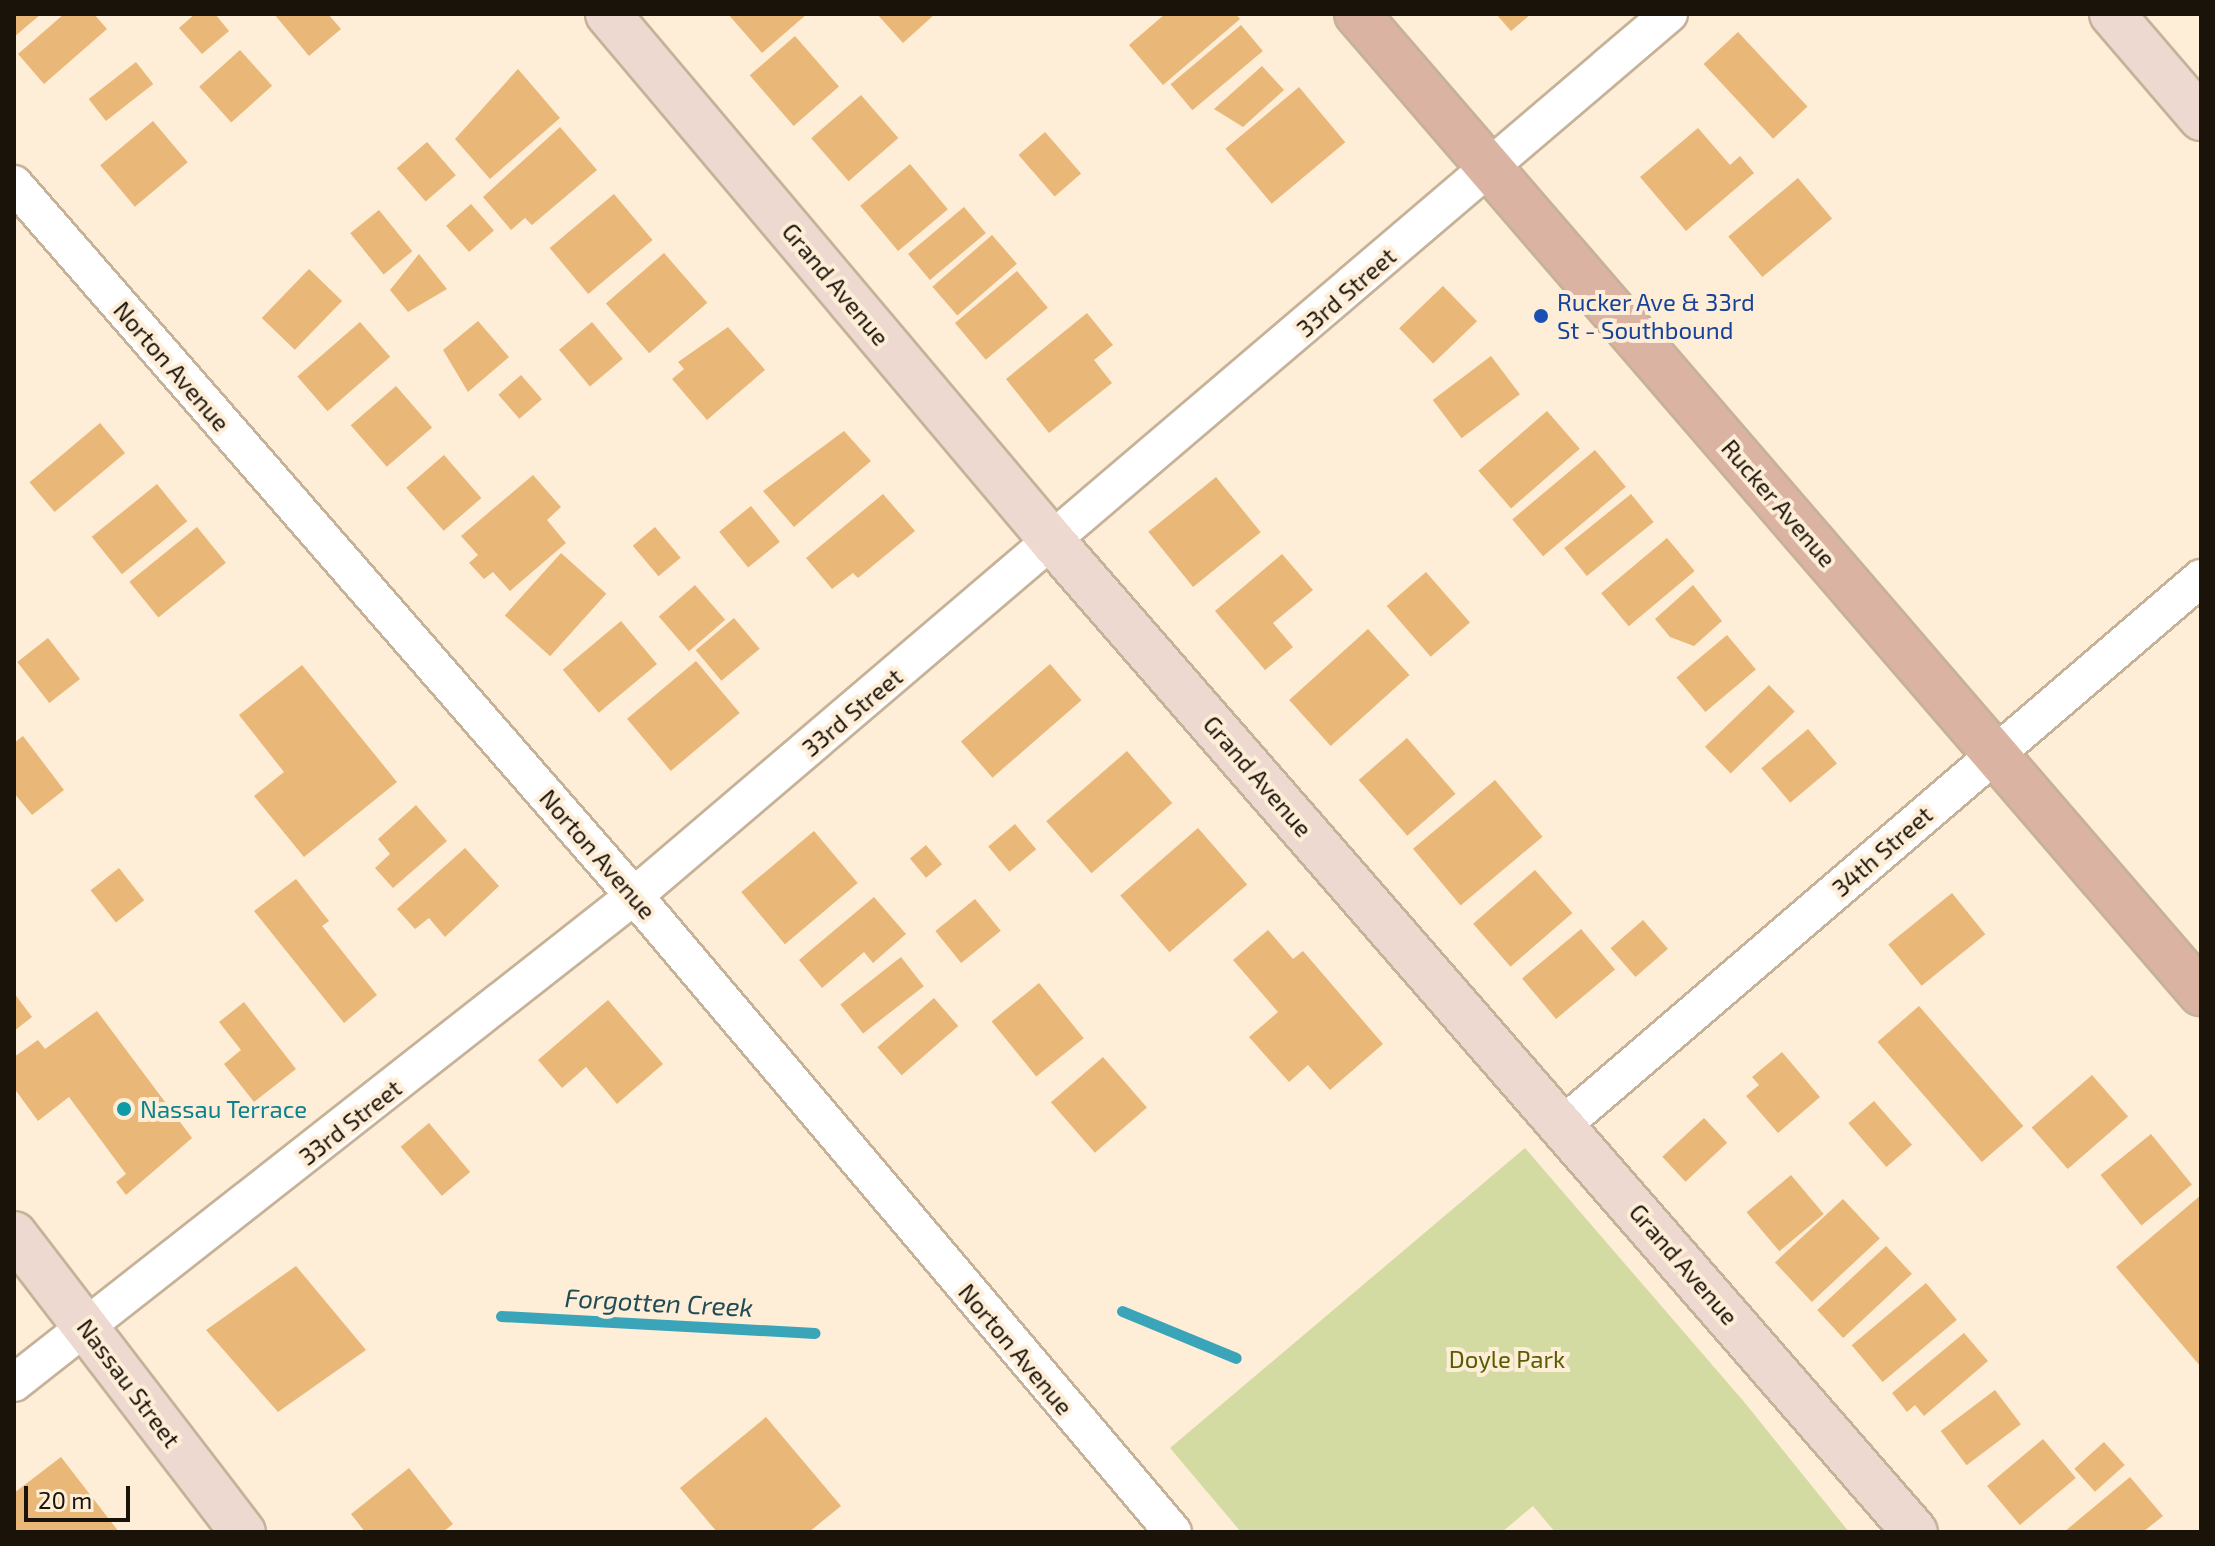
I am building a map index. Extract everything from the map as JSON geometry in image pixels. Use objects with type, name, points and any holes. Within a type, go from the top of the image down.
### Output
[{"type":"main road","name":"Rucker Avenue","points":[[1357,14],[2201,993]]},
{"type":"street","name":"Grand Avenue","points":[[608,14],[1054,543],[1564,1124],[1915,1532]]},
{"type":"street","name":"33rd Street","points":[[14,1383],[634,896],[1054,543],[1669,14]]},
{"type":"street","points":[[2112,14],[2201,118]]},
{"type":"street","name":"Norton Avenue","points":[[14,184],[634,896],[1173,1532]]},
{"type":"street","name":"34th Street","points":[[1564,1124],[2201,578]]},
{"type":"street","name":"Nassau Street","points":[[14,1234],[243,1532]]},
{"type":"green space","name":"Doyle Park","points":[[1525,1148],[1745,1403],[1849,1532],[1555,1532],[1533,1506],[1502,1532],[1241,1532],[1170,1448]]},
{"type":"building","points":[[14,14],[41,14],[14,37]]},
{"type":"building","points":[[64,14],[94,14],[107,29],[44,84],[18,54]]},
{"type":"building","points":[[195,14],[215,14],[229,31],[202,54],[179,28]]},
{"type":"building","points":[[274,14],[328,14],[341,29],[309,56]]},
{"type":"building","points":[[728,14],[807,14],[762,53]]},
{"type":"building","points":[[877,14],[935,14],[903,43]]},
{"type":"building","points":[[1165,14],[1236,14],[1240,19],[1163,85],[1129,45]]},
{"type":"building","points":[[1496,14],[1531,14],[1511,31]]},
{"type":"building","points":[[1241,25],[1263,51],[1192,110],[1171,84]]},
{"type":"building","points":[[1738,32],[1808,107],[1773,139],[1704,64]]},
{"type":"building","points":[[795,36],[839,87],[794,126],[750,75]]},
{"type":"building","points":[[240,50],[272,86],[231,122],[199,87]]},
{"type":"building","points":[[136,62],[153,84],[106,121],[89,99]]},
{"type":"building","points":[[1262,66],[1284,90],[1243,127],[1214,109]]},
{"type":"building","points":[[518,69],[560,118],[490,179],[455,139]]},
{"type":"building","points":[[1299,87],[1345,142],[1272,204],[1225,149]]},
{"type":"building","points":[[861,95],[898,138],[849,181],[811,138]]},
{"type":"building","points":[[153,121],[188,162],[135,207],[100,165]]},
{"type":"building","points":[[560,127],[597,170],[532,225],[525,218],[511,230],[483,197]]},
{"type":"building","points":[[1698,128],[1730,165],[1740,156],[1754,173],[1686,231],[1640,177]]},
{"type":"building","points":[[1045,132],[1081,174],[1055,196],[1019,155]]},
{"type":"building","points":[[427,142],[456,175],[426,201],[397,168]]},
{"type":"building","points":[[910,164],[948,209],[898,251],[860,206]]},
{"type":"building","points":[[1798,178],[1832,219],[1762,277],[1728,236]]},
{"type":"building","points":[[614,194],[653,240],[588,294],[550,248]]},
{"type":"building","points":[[471,204],[494,230],[469,252],[446,226]]},
{"type":"building","points":[[964,207],[986,233],[930,280],[908,254]]},
{"type":"building","points":[[379,210],[412,251],[384,274],[350,233]]},
{"type":"building","points":[[992,235],[1017,264],[957,316],[932,287]]},
{"type":"building","points":[[664,253],[707,303],[649,353],[606,304]]},
{"type":"building","points":[[419,254],[447,289],[408,312],[390,290]]},
{"type":"building","points":[[309,269],[342,301],[295,350],[262,318]]},
{"type":"building","points":[[1017,271],[1048,308],[986,360],[955,323]]},
{"type":"building","points":[[1443,286],[1477,321],[1433,364],[1399,328]]},
{"type":"building","points":[[1087,313],[1113,345],[1094,360],[1112,383],[1049,433],[1006,379]]},
{"type":"building","points":[[478,321],[509,357],[468,392],[443,350]]},
{"type":"building","points":[[360,322],[390,357],[328,411],[297,376]]},
{"type":"building","points":[[592,322],[623,359],[590,386],[559,350]]},
{"type":"building","points":[[728,327],[765,370],[707,420],[672,379],[684,369],[678,362]]},
{"type":"building","points":[[1491,356],[1520,394],[1462,438],[1433,400]]},
{"type":"building","points":[[521,375],[542,399],[519,419],[498,395]]},
{"type":"building","points":[[396,386],[432,428],[387,467],[351,425]]},
{"type":"building","points":[[1547,411],[1580,449],[1511,508],[1478,471]]},
{"type":"building","points":[[100,423],[125,453],[55,512],[30,482]]},
{"type":"building","points":[[844,431],[871,461],[794,527],[763,491]]},
{"type":"building","points":[[1595,450],[1626,487],[1543,556],[1512,519]]},
{"type":"building","points":[[444,455],[481,498],[444,531],[406,488]]},
{"type":"building","points":[[533,475],[561,507],[547,520],[566,543],[510,591],[493,572],[484,579],[469,563],[478,555],[461,536]]},
{"type":"building","points":[[1216,477],[1261,532],[1193,587],[1148,532]]},
{"type":"building","points":[[157,484],[187,521],[122,574],[92,537]]},
{"type":"building","points":[[883,494],[915,531],[858,578],[853,573],[832,589],[806,558]]},
{"type":"building","points":[[1631,494],[1654,522],[1587,576],[1564,548]]},
{"type":"building","points":[[751,506],[780,542],[748,568],[719,532]]},
{"type":"building","points":[[197,527],[226,563],[158,617],[129,582]]},
{"type":"building","points":[[655,527],[681,558],[658,576],[633,546]]},
{"type":"building","points":[[1667,538],[1695,571],[1629,626],[1601,593]]},
{"type":"building","points":[[561,553],[606,594],[550,656],[505,615]]},
{"type":"building","points":[[1282,554],[1313,590],[1273,623],[1293,647],[1265,670],[1215,611]]},
{"type":"building","points":[[1426,572],[1470,623],[1431,657],[1387,606]]},
{"type":"building","points":[[695,585],[725,620],[689,651],[659,616]]},
{"type":"building","points":[[1693,585],[1722,621],[1694,646],[1670,637],[1655,619]]},
{"type":"building","points":[[734,618],[760,649],[721,681],[696,650]]},
{"type":"building","points":[[621,621],[657,664],[599,713],[563,670]]},
{"type":"building","points":[[1368,629],[1409,675],[1331,746],[1289,700]]},
{"type":"building","points":[[1727,635],[1756,669],[1705,712],[1676,677]]},
{"type":"building","points":[[48,638],[80,679],[49,703],[17,662]]},
{"type":"building","points":[[696,661],[740,713],[671,771],[627,719]]},
{"type":"building","points":[[1050,664],[1081,700],[992,778],[961,741]]},
{"type":"building","points":[[302,665],[397,782],[304,857],[254,796],[284,772],[239,715]]},
{"type":"building","points":[[1769,685],[1795,712],[1731,773],[1705,747]]},
{"type":"building","points":[[1808,729],[1837,763],[1790,803],[1761,768]]},
{"type":"building","points":[[23,736],[64,790],[32,815],[14,793],[14,743]]},
{"type":"building","points":[[1407,738],[1456,794],[1407,836],[1359,780]]},
{"type":"building","points":[[1127,751],[1172,803],[1092,873],[1046,821]]},
{"type":"building","points":[[1495,780],[1543,837],[1461,905],[1413,849]]},
{"type":"building","points":[[416,805],[447,841],[393,888],[375,868],[390,854],[378,839]]},
{"type":"building","points":[[1015,824],[1036,849],[1009,872],[988,846]]},
{"type":"building","points":[[1198,828],[1247,885],[1169,952],[1120,896]]},
{"type":"building","points":[[814,831],[858,883],[785,944],[741,892]]},
{"type":"building","points":[[926,845],[942,864],[926,878],[910,858]]},
{"type":"building","points":[[465,848],[499,886],[445,937],[429,918],[415,929],[397,909]]},
{"type":"building","points":[[119,868],[144,900],[116,922],[91,890]]},
{"type":"building","points":[[1535,870],[1572,913],[1511,967],[1473,924]]},
{"type":"building","points":[[296,879],[329,921],[322,926],[377,995],[344,1023],[254,911]]},
{"type":"building","points":[[1952,893],[1985,934],[1922,986],[1888,945]]},
{"type":"building","points":[[874,897],[906,934],[873,963],[864,952],[822,988],[799,960]]},
{"type":"building","points":[[975,899],[1001,931],[961,963],[935,931]]},
{"type":"building","points":[[1643,920],[1668,949],[1635,977],[1611,948]]},
{"type":"building","points":[[1581,929],[1615,970],[1556,1019],[1522,978]]},
{"type":"building","points":[[1268,930],[1293,959],[1303,951],[1383,1044],[1330,1090],[1308,1065],[1289,1082],[1249,1037],[1278,1012],[1233,960]]},
{"type":"building","points":[[901,957],[924,986],[863,1034],[840,1004]]},
{"type":"building","points":[[1039,983],[1084,1038],[1036,1077],[992,1021]]},
{"type":"building","points":[[14,993],[32,1017],[14,1031]]},
{"type":"building","points":[[934,998],[958,1026],[902,1075],[877,1047]]},
{"type":"building","points":[[608,1000],[663,1064],[617,1104],[586,1067],[562,1088],[538,1060]]},
{"type":"building","points":[[244,1002],[296,1069],[254,1102],[224,1064],[241,1050],[219,1022]]},
{"type":"building","points":[[1919,1006],[2023,1126],[1982,1162],[1877,1042]]},
{"type":"building","name":"Nassau Terrace","points":[[97,1011],[192,1138],[126,1195],[116,1182],[126,1174],[69,1097],[38,1121],[14,1088],[14,1057],[38,1040],[45,1049]]},
{"type":"building","points":[[1782,1052],[1820,1097],[1778,1133],[1746,1096],[1759,1085],[1752,1077]]},
{"type":"building","points":[[1103,1057],[1147,1108],[1095,1153],[1051,1102]]},
{"type":"building","points":[[2092,1075],[2128,1117],[2068,1169],[2032,1127]]},
{"type":"building","points":[[1874,1101],[1912,1145],[1886,1167],[1848,1123]]},
{"type":"building","points":[[1704,1118],[1727,1143],[1686,1182],[1662,1157]]},
{"type":"building","points":[[429,1123],[470,1172],[442,1196],[401,1147]]},
{"type":"building","points":[[2151,1134],[2192,1185],[2141,1225],[2100,1175]]},
{"type":"building","points":[[1791,1175],[1824,1214],[1779,1251],[1747,1212]]},
{"type":"building","points":[[2201,1195],[2201,1367],[2116,1267]]},
{"type":"building","points":[[1843,1199],[1880,1238],[1812,1302],[1775,1262]]},
{"type":"building","points":[[1886,1246],[1912,1274],[1843,1338],[1817,1310]]},
{"type":"building","points":[[296,1266],[366,1350],[278,1412],[206,1330]]},
{"type":"building","points":[[1926,1283],[1957,1320],[1883,1382],[1852,1345]]},
{"type":"building","points":[[1964,1333],[1988,1361],[1924,1416],[1915,1405],[1907,1412],[1892,1393]]},
{"type":"building","points":[[1995,1390],[2021,1424],[1967,1465],[1941,1431]]},
{"type":"building","points":[[766,1417],[841,1506],[809,1532],[717,1532],[680,1488]]},
{"type":"building","points":[[2043,1439],[2076,1478],[2020,1525],[1987,1486]]},
{"type":"building","points":[[2104,1442],[2125,1465],[2095,1492],[2074,1469]]},
{"type":"building","points":[[61,1457],[119,1532],[14,1532],[14,1493]]},
{"type":"building","points":[[409,1468],[453,1524],[443,1532],[365,1532],[351,1514]]},
{"type":"building","points":[[2130,1477],[2163,1516],[2143,1532],[2064,1532]]},
{"type":"waterway","name":"Forgotten Creek","points":[[1122,1311],[1236,1358]]},
{"type":"waterway","name":"Forgotten Creek","points":[[501,1316],[815,1333]]},
{"type":"place","name":"Rucker Ave & 33rd St - Southbound","points":[[1541,316]]},
{"type":"place","name":"Nassau Terrace","points":[[124,1109]]}]
